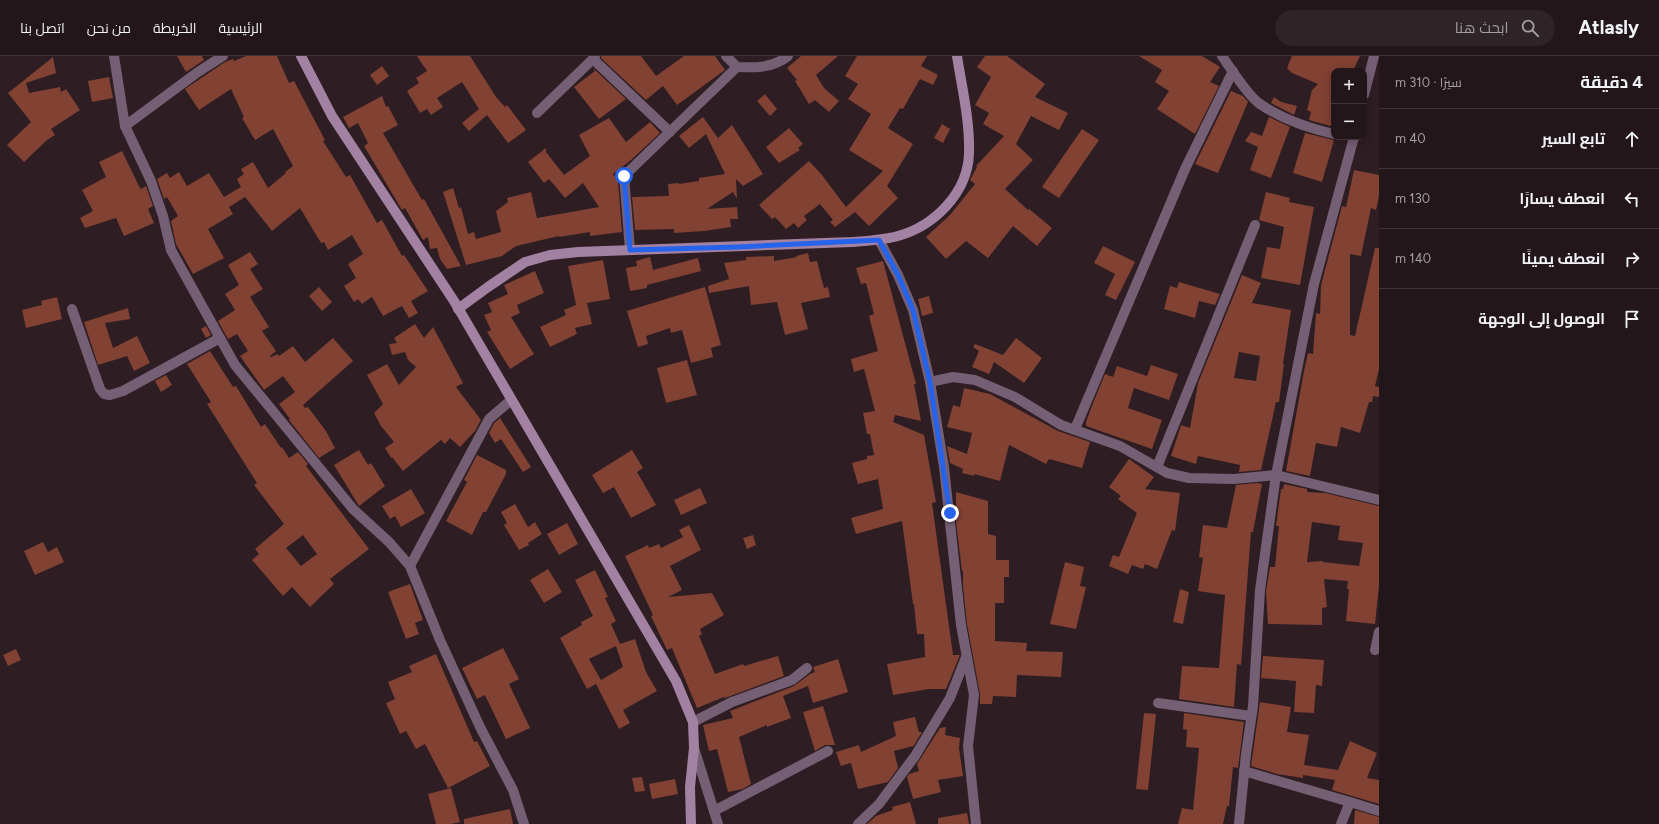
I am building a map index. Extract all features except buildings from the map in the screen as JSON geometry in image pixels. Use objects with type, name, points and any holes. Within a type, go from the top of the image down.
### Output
[{"type":"main road","points":[[301,56],[332,116],[458,309],[676,681],[693,722],[694,748],[690,787],[691,824]]},
{"type":"main road","points":[[458,309],[525,262],[550,255],[578,252],[746,247],[879,240],[898,236],[918,228],[940,214],[954,198],[964,179],[969,155],[968,130],[957,56]]},
{"type":"street","points":[[114,56],[125,126],[150,182],[163,216],[171,250],[235,365],[353,508],[389,542],[410,566],[440,640],[480,727],[512,790],[524,824]]},
{"type":"street","points":[[125,126],[198,72],[223,56]]},
{"type":"street","points":[[726,56],[737,67],[759,69],[788,56]]},
{"type":"street","points":[[1222,56],[1232,71],[1259,104],[1304,126],[1331,133]]},
{"type":"street","points":[[1367,83],[1374,56]]},
{"type":"street","points":[[537,113],[594,57],[670,132]]},
{"type":"street","points":[[630,250],[624,176],[737,67]]},
{"type":"street","points":[[1075,429],[1185,169],[1232,71]]},
{"type":"street","points":[[1239,824],[1251,716],[1260,590],[1276,475],[1314,284],[1352,140]]},
{"type":"street","points":[[1157,467],[1255,225]]},
{"type":"street","points":[[879,240],[898,275],[913,310],[930,382],[950,513],[961,625],[974,695],[968,746],[976,824]]},
{"type":"street","points":[[72,309],[100,389],[104,394],[110,395],[123,391],[220,338]]},
{"type":"street","points":[[930,382],[953,377],[975,380],[1015,397],[1061,425],[1120,446],[1167,473],[1189,478],[1234,479],[1276,475],[1379,500]]},
{"type":"street","points":[[410,566],[490,419],[511,400]]},
{"type":"street","points":[[1375,650],[1379,632]]},
{"type":"street","points":[[858,824],[879,804],[915,756],[950,698],[966,658]]},
{"type":"street","points":[[693,722],[732,702],[792,680],[807,668]]},
{"type":"street","points":[[1158,703],[1251,716]]},
{"type":"street","points":[[694,748],[718,824]]},
{"type":"street","points":[[714,811],[828,751]]},
{"type":"street","points":[[1244,771],[1379,811]]},
{"type":"street","points":[[1340,824],[1350,802]]},
{"type":"route","points":[[624,176],[630,250],[738,247],[879,240],[898,275],[913,310],[930,382],[950,513]]}]
